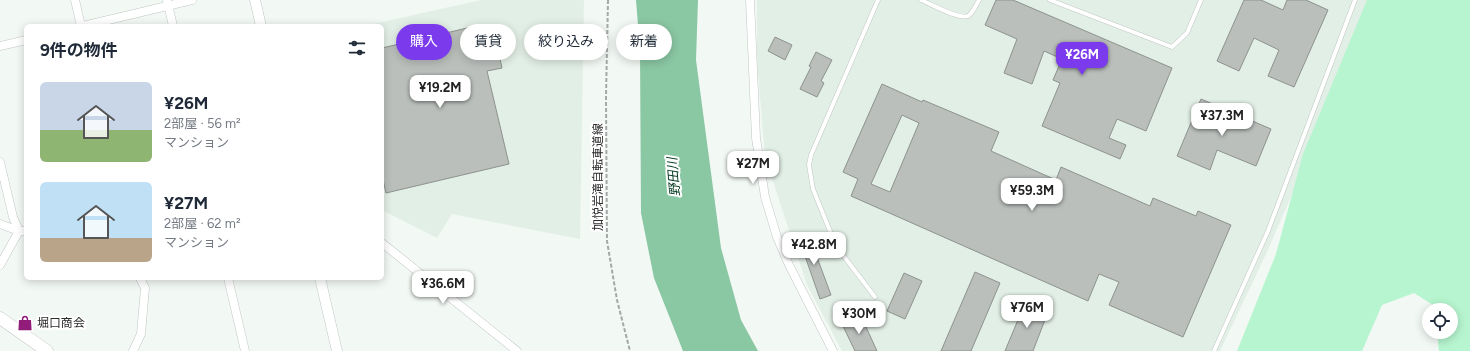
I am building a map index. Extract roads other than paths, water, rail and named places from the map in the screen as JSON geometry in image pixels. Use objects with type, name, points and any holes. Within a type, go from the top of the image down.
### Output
[{"type":"main road","points":[[0,318],[47,351]]},
{"type":"street","points":[[75,0],[81,24]]},
{"type":"street","points":[[89,24],[168,3],[192,0]]},
{"type":"street","points":[[256,0],[261,24]]},
{"type":"street","points":[[750,0],[756,138],[765,197],[777,237],[789,265],[833,351]]},
{"type":"street","points":[[168,3],[173,24]]},
{"type":"street","points":[[0,46],[24,40]]},
{"type":"street","points":[[0,162],[13,217],[23,231]]},
{"type":"street","points":[[0,224],[23,231]]},
{"type":"street","points":[[0,266],[23,231]]},
{"type":"street","points":[[384,245],[517,351]]},
{"type":"street","points":[[133,351],[141,334],[144,288],[141,280]]},
{"type":"street","points":[[228,280],[245,351]]},
{"type":"street","points":[[320,280],[337,351]]},
{"type":"lane","points":[[875,297],[836,246],[814,189],[809,165],[811,155],[878,0]]},
{"type":"lane","points":[[921,0],[960,17],[968,16],[979,0]]},
{"type":"lane","points":[[1050,0],[1172,47],[1187,33],[1201,0]]},
{"type":"lane","points":[[1214,351],[1268,231],[1354,0]]},
{"type":"water","name":"野田川","points":[[636,0],[698,0],[696,60],[721,248],[741,320],[758,351],[683,351],[654,278],[641,213],[640,60],[672,60],[672,24],[638,24]]},
{"type":"place","name":"堀口商会","points":[[25,323]]}]
